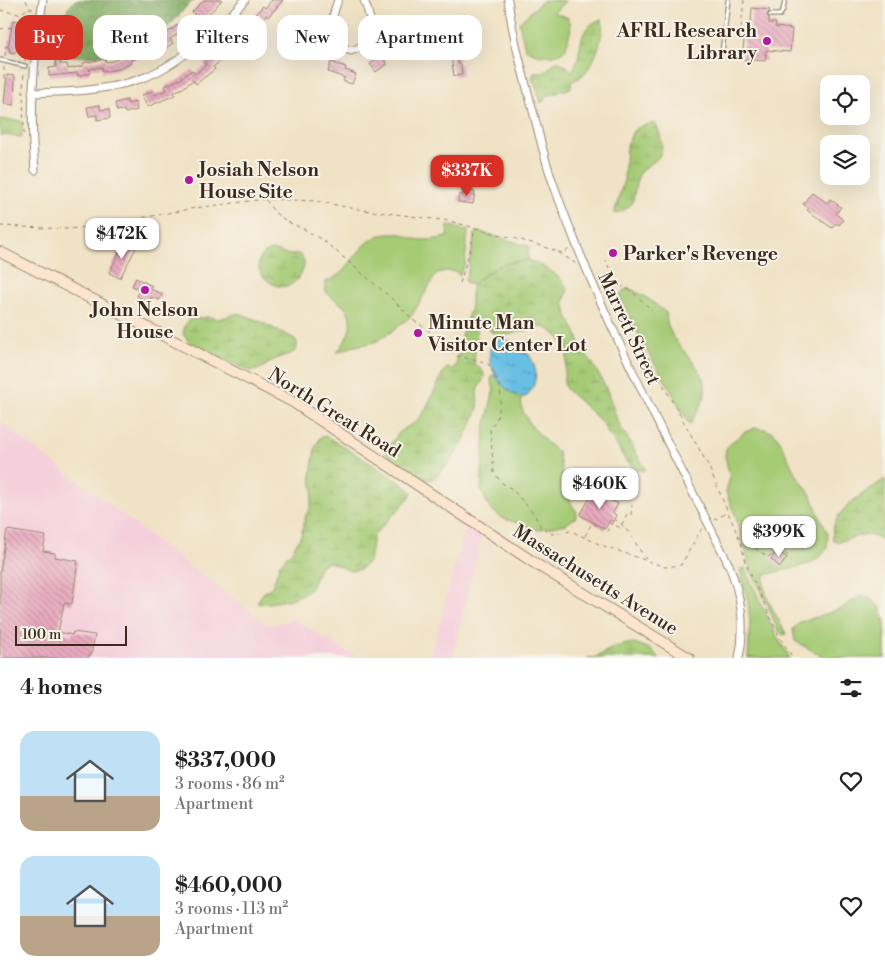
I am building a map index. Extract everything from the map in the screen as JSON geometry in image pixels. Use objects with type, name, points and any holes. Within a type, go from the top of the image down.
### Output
[{"type":"main road","name":"North Great Road","points":[[0,252],[293,402],[484,529]]},
{"type":"main road","name":"Massachusetts Avenue","points":[[484,529],[689,658]]},
{"type":"street","points":[[35,170],[32,93],[34,62],[43,0]]},
{"type":"street","points":[[32,93],[84,91],[136,80],[167,66],[188,51],[221,26],[245,0]]},
{"type":"street","points":[[338,0],[334,10],[332,36],[336,43],[352,51],[367,43],[371,33],[370,20],[364,0]]},
{"type":"street","name":"Marrett Street","points":[[508,0],[513,37],[551,178],[585,268],[644,396],[729,565],[739,594],[743,626],[740,658]]},
{"type":"lane","points":[[722,53],[728,0]]},
{"type":"lane","points":[[770,14],[780,15],[785,0]]},
{"type":"lane","points":[[0,60],[25,66]]},
{"type":"path","points":[[26,0],[29,8]]},
{"type":"path","points":[[744,0],[741,28],[750,30]]},
{"type":"path","points":[[0,10],[19,14],[29,8],[34,8]]},
{"type":"path","points":[[0,29],[12,27]]},
{"type":"path","points":[[26,60],[23,90],[23,132],[33,147]]},
{"type":"path","points":[[0,226],[68,229],[98,226],[195,208],[265,199],[316,200],[356,209],[449,221],[532,243],[557,252],[603,279],[614,293],[708,465],[741,543],[745,562],[780,638],[793,658]]},
{"type":"path","points":[[265,199],[274,212],[288,222],[324,241],[390,297],[413,320],[434,334],[457,356],[484,362],[491,366],[500,387],[502,398],[498,416],[490,429],[494,473],[534,514],[541,527],[552,534],[571,531],[620,552],[666,567],[681,565],[702,528],[728,512]]},
{"type":"path","points":[[460,283],[475,228]]},
{"type":"path","points":[[557,252],[565,253],[574,238]]},
{"type":"path","points":[[603,279],[612,277],[612,272],[606,260]]},
{"type":"path","points":[[614,293],[617,288],[625,287],[652,311]]},
{"type":"path","points":[[585,537],[592,523],[606,532],[611,523],[620,528],[627,514],[631,514],[632,505]]},
{"type":"path","points":[[614,519],[622,524],[646,559]]},
{"type":"path","points":[[756,548],[768,557],[778,547],[788,556]]},
{"type":"shaded area","points":[[0,422],[269,626],[293,619],[359,658],[0,658]]},
{"type":"shaded area","points":[[466,526],[482,536],[452,658],[430,658]]},
{"type":"green space","points":[[75,0],[195,0],[177,15],[167,27],[167,15],[93,15],[93,56],[83,57],[83,15],[68,15],[66,11]]},
{"type":"green space","points":[[544,0],[565,1],[554,13],[567,17],[570,24],[566,48],[562,52],[552,55],[534,53],[525,49],[519,22]]},
{"type":"green space","points":[[602,19],[601,36],[596,55],[586,72],[572,81],[571,88],[550,95],[541,103],[536,85],[532,79],[534,73],[543,73],[557,61],[568,67],[572,72],[587,28]]},
{"type":"green space","points":[[0,119],[21,121],[22,137],[0,135]]},
{"type":"green space","points":[[655,123],[662,146],[660,155],[640,172],[633,199],[628,207],[614,214],[624,180],[626,148],[633,131],[641,126]]},
{"type":"green space","points":[[448,225],[468,231],[465,264],[459,276],[457,272],[446,271],[437,273],[412,315],[394,330],[375,342],[351,347],[336,353],[343,345],[350,329],[350,317],[346,309],[325,290],[326,282],[347,267],[362,248],[376,237],[386,234],[403,234],[419,240],[436,239],[447,237]]},
{"type":"green space","points":[[479,232],[529,246],[528,260],[505,264],[485,274],[473,285],[467,284],[465,280],[475,234]]},
{"type":"green space","points":[[272,250],[289,255],[297,253],[302,257],[304,261],[303,270],[294,283],[282,286],[274,285],[262,274],[259,261],[263,254]]},
{"type":"green space","points":[[528,260],[551,271],[568,289],[564,301],[567,316],[576,332],[581,347],[607,390],[617,420],[645,468],[644,471],[636,469],[626,461],[603,423],[566,389],[564,381],[567,359],[566,350],[562,341],[555,334],[542,327],[505,336],[492,332],[482,322],[477,328],[474,363],[482,370],[484,376],[477,391],[478,405],[476,415],[458,450],[442,471],[434,478],[427,480],[421,478],[388,455],[382,446],[391,443],[401,431],[419,418],[443,373],[447,368],[452,369],[456,366],[461,336],[471,307],[473,285],[502,264]]},
{"type":"green space","points":[[629,288],[646,297],[666,313],[668,325],[673,336],[700,372],[704,381],[705,396],[690,424],[647,351],[621,299],[620,295]]},
{"type":"green space","points":[[239,313],[295,339],[297,348],[290,354],[251,371],[207,353],[189,342],[183,334],[185,325],[189,320],[208,317],[219,319]]},
{"type":"green space","points":[[494,374],[513,393],[521,397],[522,409],[529,423],[558,452],[564,484],[572,505],[577,512],[575,518],[566,524],[536,530],[504,519],[490,509],[481,490],[485,428],[494,389],[491,379]]},
{"type":"green space","points":[[755,428],[765,429],[774,433],[780,441],[794,471],[813,498],[828,534],[827,548],[820,558],[809,564],[765,575],[764,582],[767,597],[786,634],[783,635],[778,630],[751,571],[736,517],[726,492],[730,477],[725,456],[726,449],[745,432]]},
{"type":"green space","points":[[325,436],[398,481],[412,492],[410,497],[373,536],[369,561],[361,569],[350,571],[330,562],[325,563],[319,569],[310,589],[306,593],[287,600],[261,604],[257,602],[264,592],[272,587],[280,564],[291,552],[301,536],[306,515],[310,509],[313,492],[311,475],[315,448],[320,438]]},
{"type":"green space","points":[[885,479],[885,540],[866,534],[838,542],[833,540],[836,520],[842,512],[858,497]]},
{"type":"green space","points":[[744,567],[777,637],[790,658],[748,658],[750,621],[748,602],[740,570]]},
{"type":"green space","points":[[867,596],[880,607],[885,619],[885,658],[821,658],[820,655],[795,641],[793,629],[800,622],[842,608],[859,597]]},
{"type":"green space","points":[[634,643],[648,648],[660,658],[594,658],[616,646]]},
{"type":"water","points":[[495,340],[511,341],[520,346],[532,360],[535,369],[535,379],[526,397],[518,396],[509,391],[496,376],[490,357],[491,348]]},
{"type":"building","points":[[204,0],[222,0],[208,15],[195,15],[192,12]]},
{"type":"building","points":[[272,0],[283,0],[268,17],[267,15],[255,15],[263,6],[265,8]]},
{"type":"building","name":"AFRL Research Library","points":[[752,8],[770,10],[767,15],[769,23],[776,23],[775,27],[792,29],[790,52],[766,50],[765,61],[742,59],[745,32],[750,33]]},
{"type":"building","points":[[13,20],[15,20],[15,53],[9,52],[10,48],[8,48]]},
{"type":"building","points":[[177,26],[177,35],[170,39],[173,43],[167,47],[167,33]]},
{"type":"building","points":[[55,60],[61,60],[60,64],[67,64],[68,69],[83,66],[83,63],[100,60],[105,60],[106,62],[132,60],[130,61],[131,63],[118,69],[102,72],[102,67],[89,69],[90,73],[78,76],[77,73],[49,76],[49,68],[56,67]]},
{"type":"building","points":[[208,60],[221,60],[213,67],[215,69],[196,84],[193,80],[174,92],[175,95],[147,107],[142,95],[153,91],[154,95],[167,90],[165,86],[183,78],[192,70],[195,74],[206,65],[204,63]]},
{"type":"building","points":[[375,60],[384,60],[387,64],[376,72],[370,64]]},
{"type":"building","points":[[452,60],[458,60],[458,64],[461,64],[462,75],[454,76]]},
{"type":"building","points":[[331,62],[346,67],[345,70],[356,74],[352,84],[343,81],[345,78],[328,72]]},
{"type":"building","points":[[7,75],[15,76],[14,105],[4,104]]},
{"type":"building","points":[[127,100],[128,104],[135,102],[137,110],[125,113],[124,110],[117,111],[115,103]]},
{"type":"building","points":[[100,105],[100,110],[109,109],[110,118],[97,120],[97,115],[89,116],[87,107]]},
{"type":"building","points":[[463,190],[475,192],[473,204],[458,202],[459,195],[463,195]]},
{"type":"building","points":[[812,192],[827,203],[830,199],[841,207],[836,214],[843,220],[839,225],[836,223],[832,228],[807,210],[809,208],[803,204]]},
{"type":"building","points":[[124,242],[136,248],[120,278],[109,273]]},
{"type":"building","name":"John Nelson House","points":[[136,278],[152,286],[150,289],[162,294],[159,300],[151,297],[149,302],[137,296],[140,290],[132,286]]},
{"type":"building","points":[[594,491],[618,504],[613,513],[616,515],[613,522],[610,520],[605,529],[580,515]]},
{"type":"building","points":[[7,530],[46,536],[43,551],[55,553],[55,557],[78,561],[72,604],[64,603],[58,632],[72,635],[73,632],[95,635],[91,655],[88,658],[0,658],[0,572]]},
{"type":"building","points":[[777,550],[787,558],[780,567],[771,559]]},
{"type":"place","name":"AFRL Research Library","points":[[767,41]]},
{"type":"place","name":"Josiah Nelson House Site","points":[[189,180]]},
{"type":"place","name":"Parker's Revenge","points":[[613,253]]},
{"type":"place","name":"John Nelson House","points":[[145,290]]},
{"type":"place","name":"Minute Man Visitor Center Lot","points":[[418,333]]}]
